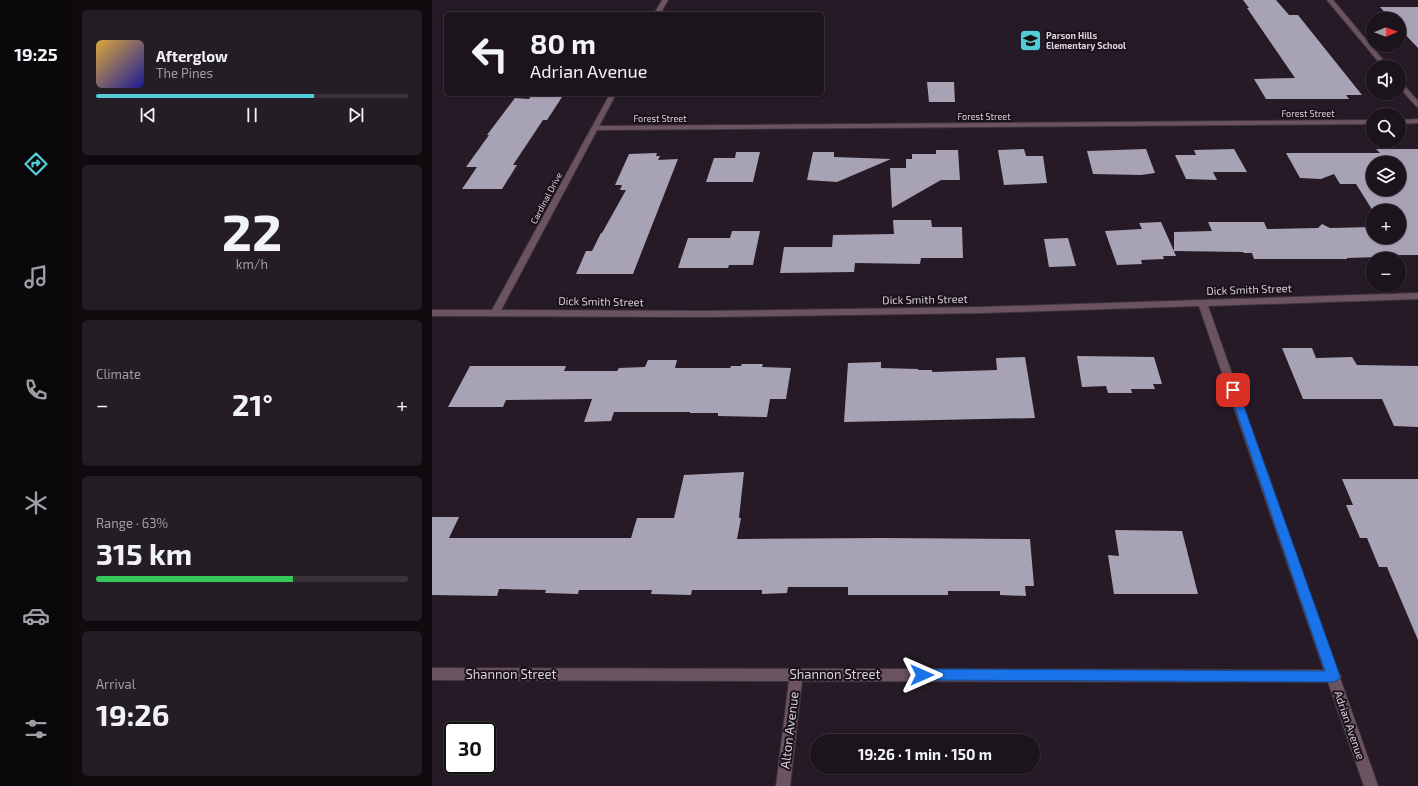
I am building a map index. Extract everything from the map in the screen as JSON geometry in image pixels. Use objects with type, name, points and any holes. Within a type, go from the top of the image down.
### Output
[{"type":"street","points":[[658,12],[665,0]]},
{"type":"street","points":[[1330,0],[1380,60]]},
{"type":"street","points":[[1406,90],[1418,105]]},
{"type":"street","name":"Cardinal Drive","points":[[496,312],[612,96]]},
{"type":"street","points":[[1406,122],[1418,121]]},
{"type":"street","name":"Forest Street","points":[[594,128],[1366,122]]},
{"type":"street","name":"Dick Smith Street","points":[[432,312],[729,314],[983,310],[1418,296]]},
{"type":"street","name":"Adrian Avenue","points":[[1202,302],[1334,676],[1371,786]]},
{"type":"street","name":"Shannon Street","points":[[432,674],[1334,676]]},
{"type":"street","name":"Alton Avenue","points":[[782,786],[796,674]]},
{"type":"building","points":[[1243,0],[1276,0],[1289,15],[1298,15],[1362,95],[1346,95],[1349,99],[1266,99],[1254,79],[1295,78]]},
{"type":"building","points":[[1380,7],[1418,7],[1418,48],[1406,35],[1406,12],[1385,12]]},
{"type":"building","points":[[927,82],[954,82],[955,102],[929,102]]},
{"type":"building","points":[[531,96],[563,96],[547,120],[543,120],[513,165],[517,165],[502,189],[462,189],[477,167],[466,167],[489,135],[487,135],[515,98],[529,99]]},
{"type":"building","points":[[1024,149],[1026,156],[1043,156],[1047,183],[1004,185],[998,150]]},
{"type":"building","points":[[1146,149],[1155,173],[1141,175],[1093,174],[1087,151]]},
{"type":"building","points":[[1234,149],[1247,172],[1213,172],[1217,180],[1186,179],[1175,155],[1196,155],[1194,150]]},
{"type":"building","points":[[1376,149],[1418,149],[1418,255],[1406,255],[1406,252],[1366,252],[1366,257],[1347,259],[1254,259],[1252,253],[1174,251],[1174,232],[1212,231],[1208,222],[1264,222],[1267,229],[1318,228],[1322,224],[1330,228],[1366,227],[1366,244],[1406,244],[1406,204],[1369,204],[1356,184],[1340,184],[1334,174],[1321,179],[1300,178],[1286,153],[1380,153]]},
{"type":"building","points":[[936,150],[958,150],[960,180],[941,180],[892,208],[890,168],[906,168],[906,159],[912,159],[912,154],[936,154]]},
{"type":"building","points":[[736,152],[760,152],[753,182],[706,182],[714,158],[735,158]]},
{"type":"building","points":[[813,152],[834,152],[834,157],[891,159],[837,182],[807,180]]},
{"type":"building","points":[[657,153],[656,156],[660,156],[658,160],[678,159],[633,274],[576,274],[586,251],[592,251],[626,190],[620,190],[622,185],[615,185],[629,154]]},
{"type":"building","points":[[893,220],[931,220],[932,227],[962,227],[963,258],[921,258],[920,264],[855,263],[854,272],[780,273],[784,247],[832,247],[833,235],[894,234]]},
{"type":"building","points":[[1161,222],[1176,256],[1163,256],[1164,259],[1141,260],[1142,264],[1117,265],[1105,231],[1142,229],[1139,223]]},
{"type":"building","points":[[732,231],[760,231],[753,265],[729,265],[728,268],[678,268],[688,238],[730,238]]},
{"type":"building","points":[[1068,238],[1076,266],[1049,267],[1044,239]]},
{"type":"building","points":[[1282,348],[1312,348],[1316,358],[1352,357],[1357,365],[1418,366],[1418,427],[1394,426],[1382,399],[1303,399]]},
{"type":"building","points":[[1077,356],[1154,357],[1162,384],[1153,384],[1155,389],[1131,389],[1132,393],[1108,393],[1106,386],[1082,387]]},
{"type":"building","points":[[1025,357],[1035,418],[844,422],[848,363],[881,362],[881,368],[932,370],[932,372],[997,370],[996,358]]},
{"type":"building","points":[[648,360],[677,360],[675,368],[730,368],[731,366],[741,366],[742,364],[763,364],[762,367],[791,368],[786,399],[770,399],[767,417],[718,416],[718,413],[690,412],[614,412],[611,421],[584,422],[592,399],[506,400],[503,407],[448,407],[470,366],[566,366],[564,371],[617,371],[619,368],[645,367]]},
{"type":"building","points":[[744,472],[739,518],[741,518],[737,539],[1030,539],[1034,586],[1025,586],[1026,596],[1000,595],[1000,591],[948,591],[948,595],[848,595],[848,587],[788,587],[787,593],[762,594],[762,590],[692,590],[691,595],[651,594],[652,590],[579,590],[578,594],[545,593],[546,590],[499,589],[497,596],[432,595],[432,517],[459,517],[449,538],[631,538],[637,518],[674,518],[684,475]]},
{"type":"building","points":[[1342,479],[1418,479],[1418,640],[1387,567],[1379,567],[1367,538],[1360,538],[1346,505],[1353,505]]},
{"type":"building","points":[[1115,530],[1182,531],[1198,594],[1114,594],[1108,555],[1119,556]]},
{"type":"place","name":"Parson Hills Elementary School","points":[[1031,40]]},
{"type":"route","points":[[922,675],[1334,676],[1233,390]]}]
